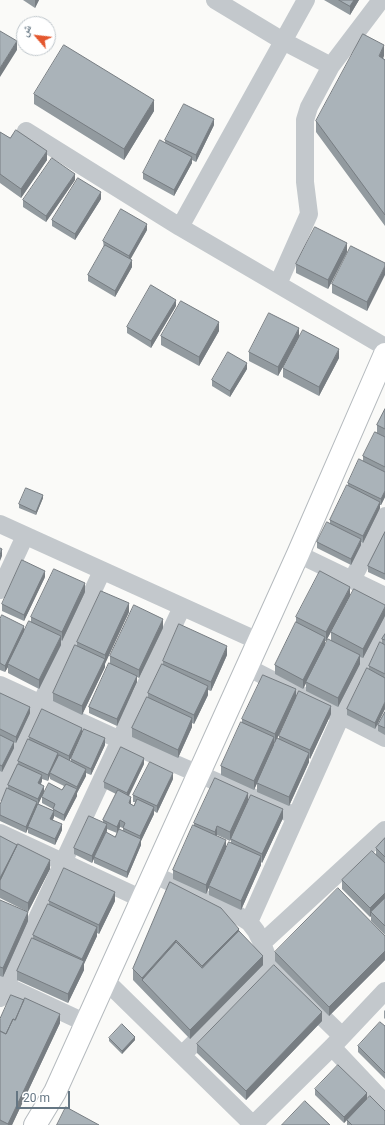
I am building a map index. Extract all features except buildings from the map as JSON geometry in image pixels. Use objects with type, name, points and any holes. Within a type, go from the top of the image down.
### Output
[{"type":"main road","points":[[35,1125],[54,1092],[154,874],[298,554],[385,354]]},
{"type":"street","points":[[215,0],[283,41],[331,66]]},
{"type":"street","points":[[180,227],[306,0]]},
{"type":"street","points":[[278,284],[309,214],[305,182],[305,120],[331,66],[381,0]]},
{"type":"street","points":[[26,131],[180,227],[385,346]]},
{"type":"street","points":[[352,580],[385,516]]},
{"type":"street","points":[[0,524],[258,642]]},
{"type":"street","points":[[0,590],[25,536]]},
{"type":"street","points":[[298,554],[385,596]]},
{"type":"street","points":[[0,792],[102,570]]},
{"type":"street","points":[[86,1023],[2,989],[182,607]]},
{"type":"street","points":[[248,922],[341,716],[385,626]]},
{"type":"street","points":[[247,667],[385,738]]},
{"type":"street","points":[[0,685],[120,740],[296,816]]},
{"type":"street","points":[[262,943],[334,888],[385,830]]},
{"type":"street","points":[[0,833],[142,899]]},
{"type":"street","points":[[154,874],[236,914],[248,922],[256,931],[271,968],[337,1042],[385,1103]]},
{"type":"street","points":[[182,1055],[271,968]]},
{"type":"street","points":[[105,980],[253,1125],[385,992]]}]
